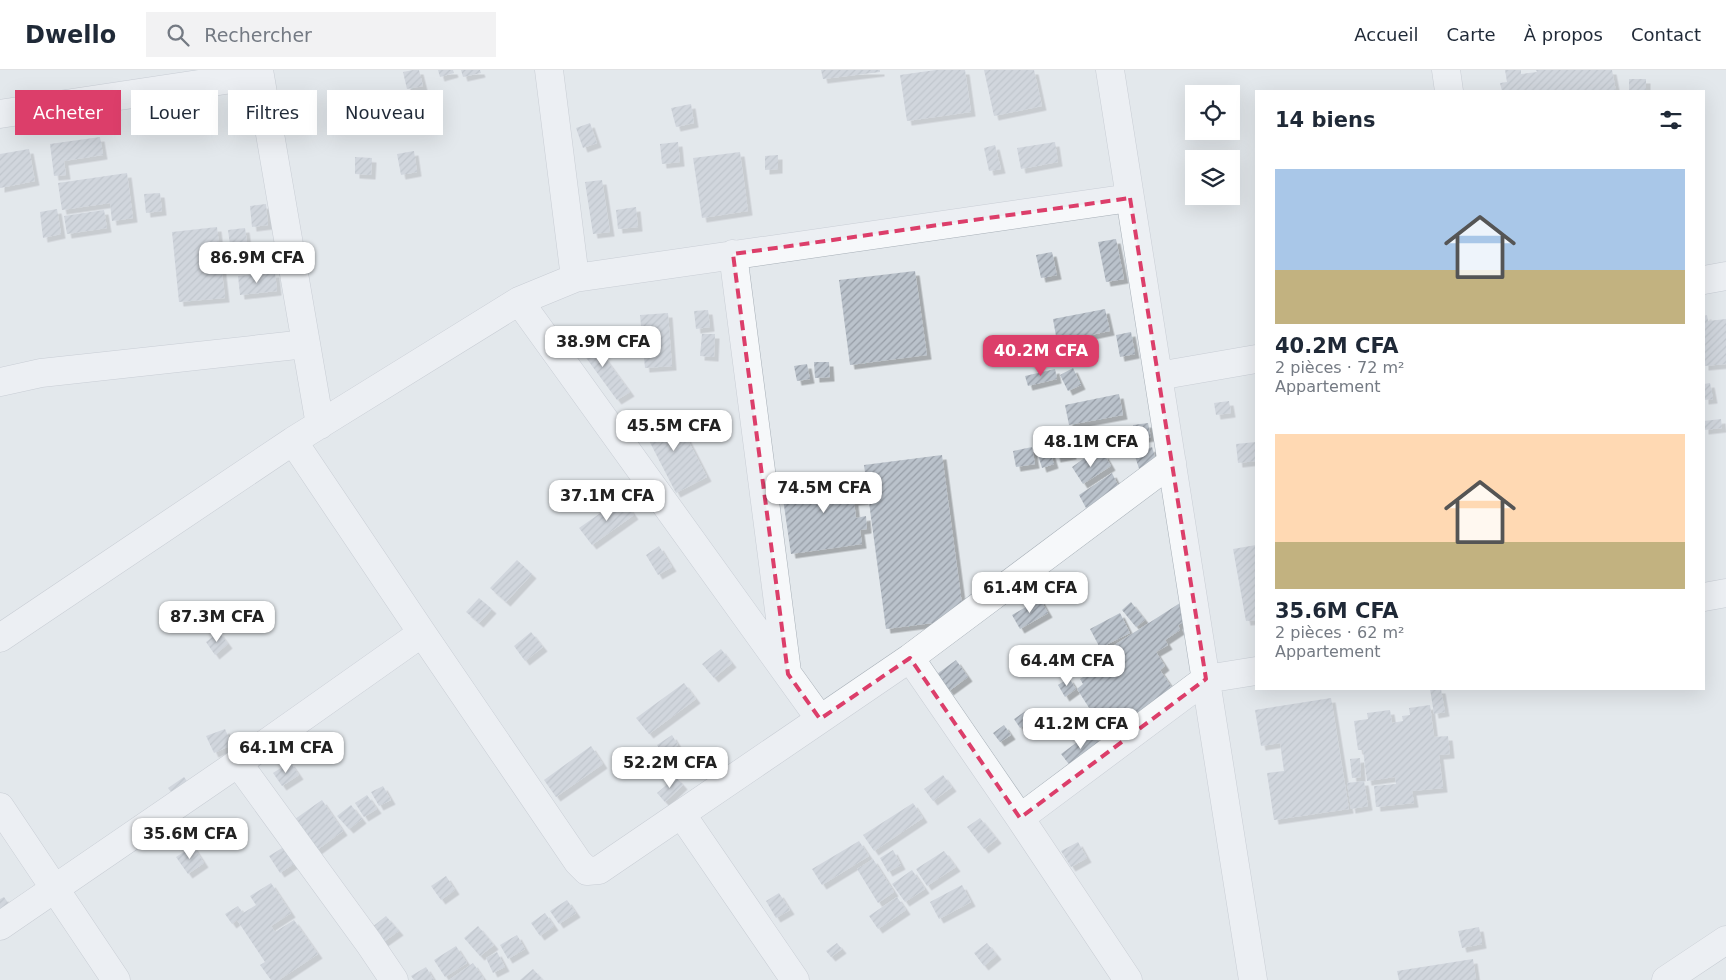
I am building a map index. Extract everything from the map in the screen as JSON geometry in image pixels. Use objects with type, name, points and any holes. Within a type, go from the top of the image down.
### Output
[{"type":"street","points":[[549,70],[575,278]]},
{"type":"street","points":[[1110,70],[1253,980]]},
{"type":"street","points":[[1446,70],[1449,90]]},
{"type":"street","points":[[0,114],[259,72],[320,425]]},
{"type":"street","points":[[0,638],[293,441],[519,301],[575,278],[1130,198]]},
{"type":"street","points":[[733,254],[788,674]]},
{"type":"street","points":[[1705,280],[1726,276]]},
{"type":"street","points":[[519,301],[820,719]]},
{"type":"street","points":[[0,382],[42,373],[306,344]]},
{"type":"street","points":[[1158,376],[1255,359]]},
{"type":"street","points":[[293,441],[578,862],[587,871],[599,870],[910,658],[1172,462]]},
{"type":"street","points":[[1705,597],[1726,593]]},
{"type":"street","points":[[0,926],[238,763],[422,633]]},
{"type":"street","points":[[910,658],[1128,980]]},
{"type":"street","points":[[1020,818],[1206,679],[1255,671]]},
{"type":"street","points":[[238,763],[394,980]]},
{"type":"street","points":[[0,807],[116,980]]},
{"type":"street","points":[[682,815],[795,980]]},
{"type":"street","points":[[1666,980],[1726,940]]},
{"type":"highlighted area","points":[[1130,198],[1206,679],[1020,818],[910,658],[820,719],[788,674],[733,254]]},
{"type":"building","points":[[419,70],[423,86],[407,89],[403,72]]},
{"type":"building","points":[[438,70],[453,70],[454,73],[440,77]]},
{"type":"building","points":[[461,70],[480,70],[481,73],[463,77]]},
{"type":"building","points":[[821,70],[880,70],[880,72],[823,79]]},
{"type":"building","points":[[936,70],[965,70],[971,112],[907,121],[900,75]]},
{"type":"building","points":[[984,70],[1034,70],[1042,106],[994,116]]},
{"type":"building","points":[[1505,70],[1521,70],[1521,74],[1537,72],[1536,70],[1612,70],[1616,90],[1502,90],[1500,83],[1507,82]]},
{"type":"building","points":[[1629,79],[1646,79],[1646,90],[1629,90]]},
{"type":"building","points":[[691,104],[694,123],[676,127],[671,108]]},
{"type":"building","points":[[590,123],[597,143],[583,148],[576,128]]},
{"type":"building","points":[[100,137],[103,155],[64,161],[66,175],[54,176],[50,144]]},
{"type":"building","points":[[678,142],[680,162],[662,164],[660,144]]},
{"type":"building","points":[[1055,142],[1058,162],[1021,169],[1017,148]]},
{"type":"building","points":[[995,145],[1001,169],[989,171],[984,148]]},
{"type":"building","points":[[29,149],[35,181],[0,188],[0,154]]},
{"type":"building","points":[[414,151],[417,172],[401,175],[397,154]]},
{"type":"building","points":[[740,152],[748,211],[702,218],[693,158]]},
{"type":"building","points":[[778,155],[778,169],[765,170],[765,156]]},
{"type":"building","points":[[355,157],[372,158],[371,175],[355,174]]},
{"type":"building","points":[[127,173],[133,218],[112,221],[110,203],[62,210],[58,183]]},
{"type":"building","points":[[602,180],[610,232],[593,234],[585,182]]},
{"type":"building","points":[[160,193],[162,211],[146,213],[144,194]]},
{"type":"building","points":[[266,204],[268,225],[252,227],[250,206]]},
{"type":"building","points":[[636,207],[638,227],[618,229],[616,210]]},
{"type":"building","points":[[57,209],[61,234],[43,238],[40,212]]},
{"type":"building","points":[[104,210],[107,228],[67,234],[64,216]]},
{"type":"building","points":[[217,227],[225,298],[179,302],[172,232]]},
{"type":"building","points":[[245,228],[247,242],[230,245],[228,230]]},
{"type":"building","points":[[1116,239],[1124,279],[1106,282],[1098,242]]},
{"type":"building","points":[[1052,252],[1057,275],[1041,278],[1036,255]]},
{"type":"building","points":[[273,255],[275,269],[252,272],[251,257]]},
{"type":"building","points":[[915,271],[927,355],[850,365],[839,280]]},
{"type":"building","points":[[275,273],[277,291],[240,295],[238,276]]},
{"type":"building","points":[[1105,309],[1110,331],[1057,342],[1053,319]]},
{"type":"building","points":[[708,310],[710,327],[696,329],[694,311]]},
{"type":"building","points":[[668,313],[672,366],[645,368],[640,315]]},
{"type":"building","points":[[1707,315],[1708,321],[1726,319],[1726,364],[1705,366],[1705,316]]},
{"type":"building","points":[[1131,332],[1135,354],[1120,357],[1116,335]]},
{"type":"building","points":[[702,334],[715,334],[714,357],[700,356]]},
{"type":"building","points":[[588,335],[630,392],[617,400],[576,344]]},
{"type":"building","points":[[1079,344],[1081,358],[1059,361],[1057,347]]},
{"type":"building","points":[[814,362],[829,362],[830,377],[815,378]]},
{"type":"building","points":[[807,364],[810,379],[797,381],[794,366]]},
{"type":"building","points":[[1073,368],[1081,385],[1068,391],[1060,375]]},
{"type":"building","points":[[1055,369],[1057,379],[1028,386],[1025,376]]},
{"type":"building","points":[[1710,383],[1713,399],[1705,400],[1705,384]]},
{"type":"building","points":[[1119,394],[1123,415],[1069,425],[1065,405]]},
{"type":"building","points":[[1229,401],[1231,413],[1216,415],[1214,403]]},
{"type":"building","points":[[673,411],[707,477],[676,493],[642,427]]},
{"type":"building","points":[[1721,419],[1722,428],[1705,430],[1705,421]]},
{"type":"building","points":[[1148,423],[1151,437],[1135,439],[1133,425]]},
{"type":"building","points":[[1069,440],[1072,455],[1056,458],[1053,443]]},
{"type":"building","points":[[1255,442],[1255,461],[1238,463],[1236,444]]},
{"type":"building","points":[[1032,447],[1035,464],[1016,467],[1013,451]]},
{"type":"building","points":[[1049,447],[1054,464],[1042,468],[1037,451]]},
{"type":"building","points":[[1152,447],[1159,469],[1141,475],[1134,453]]},
{"type":"building","points":[[1104,454],[1111,466],[1083,484],[1072,467],[1086,457],[1090,463]]},
{"type":"building","points":[[942,455],[964,619],[886,629],[864,465]]},
{"type":"building","points":[[860,472],[864,500],[854,501],[856,518],[866,516],[867,529],[860,530],[862,544],[791,554],[781,485],[816,480],[819,496],[834,494],[831,476]]},
{"type":"building","points":[[1112,473],[1119,487],[1086,508],[1079,495]]},
{"type":"building","points":[[622,498],[634,515],[592,545],[579,528]]},
{"type":"building","points":[[1255,545],[1255,620],[1246,621],[1233,549]]},
{"type":"building","points":[[659,546],[672,567],[658,575],[646,555]]},
{"type":"building","points":[[517,560],[532,574],[506,602],[490,588]]},
{"type":"building","points":[[479,598],[492,609],[479,623],[466,612]]},
{"type":"building","points":[[1040,599],[1048,613],[1020,629],[1012,615]]},
{"type":"building","points":[[1131,602],[1145,620],[1136,627],[1122,610]]},
{"type":"building","points":[[1180,603],[1183,622],[1178,625],[1180,630],[1165,640],[1168,645],[1156,652],[1165,666],[1160,670],[1175,692],[1115,734],[1100,710],[1093,714],[1077,689],[1083,684],[1080,679],[1102,665],[1104,669],[1110,665],[1102,653]]},
{"type":"building","points":[[1120,613],[1130,633],[1100,648],[1090,629]]},
{"type":"building","points":[[219,632],[228,644],[215,655],[206,642]]},
{"type":"building","points":[[531,632],[543,647],[525,661],[514,646]]},
{"type":"building","points":[[721,649],[732,663],[714,678],[702,664]]},
{"type":"building","points":[[956,660],[968,677],[949,691],[937,674]]},
{"type":"building","points":[[1069,678],[1076,689],[1065,697],[1058,685]]},
{"type":"building","points":[[684,683],[696,699],[649,734],[636,718]]},
{"type":"building","points":[[1430,690],[1441,690],[1445,712],[1434,714]]},
{"type":"building","points":[[1331,698],[1349,809],[1274,820],[1267,773],[1284,771],[1280,743],[1261,746],[1255,710]]},
{"type":"building","points":[[1430,705],[1434,737],[1448,736],[1450,754],[1439,755],[1443,788],[1412,791],[1414,803],[1376,807],[1374,786],[1396,784],[1395,777],[1367,781],[1363,750],[1358,750],[1354,721],[1368,719],[1367,713],[1390,710],[1392,723],[1403,721],[1402,716],[1410,715],[1409,708]]},
{"type":"building","points":[[1030,708],[1036,718],[1020,728],[1014,719]]},
{"type":"building","points":[[1004,725],[1011,735],[1000,742],[993,733]]},
{"type":"building","points":[[225,729],[232,745],[214,753],[206,736]]},
{"type":"building","points":[[1091,732],[1101,746],[1072,768],[1061,754]]},
{"type":"building","points":[[672,735],[678,745],[663,755],[657,745]]},
{"type":"building","points":[[591,746],[603,764],[556,797],[544,780]]},
{"type":"building","points":[[1360,758],[1361,777],[1352,778],[1350,759]]},
{"type":"building","points":[[290,762],[299,775],[282,786],[273,773]]},
{"type":"building","points":[[943,775],[952,787],[933,801],[924,789]]},
{"type":"building","points":[[184,777],[193,789],[177,800],[168,788]]},
{"type":"building","points":[[676,777],[683,785],[665,802],[657,793]]},
{"type":"building","points":[[1364,781],[1368,806],[1351,809],[1347,783]]},
{"type":"building","points":[[383,786],[391,800],[379,806],[371,792]]},
{"type":"building","points":[[367,795],[377,809],[364,817],[355,803]]},
{"type":"building","points":[[322,800],[343,831],[317,850],[295,819]]},
{"type":"building","points":[[913,803],[923,818],[874,851],[863,835]]},
{"type":"building","points":[[351,805],[362,819],[349,829],[337,816]]},
{"type":"building","points":[[980,818],[997,839],[984,849],[967,827]]},
{"type":"building","points":[[859,841],[869,856],[822,885],[812,869]]},
{"type":"building","points":[[1078,842],[1087,858],[1071,867],[1061,851]]},
{"type":"building","points":[[287,845],[298,861],[280,873],[269,856]]},
{"type":"building","points":[[193,846],[204,863],[188,874],[176,857]]},
{"type":"building","points":[[893,850],[901,865],[888,872],[880,858]]},
{"type":"building","points":[[944,851],[956,867],[927,886],[916,869]]},
{"type":"building","points":[[873,859],[894,892],[878,903],[857,869]]},
{"type":"building","points":[[912,870],[925,889],[905,902],[892,884]]},
{"type":"building","points":[[446,876],[455,890],[441,900],[431,886]]},
{"type":"building","points":[[271,883],[291,913],[271,926],[275,932],[294,920],[318,954],[279,980],[271,980],[260,965],[265,962],[237,920],[232,924],[225,914],[238,906],[243,913],[256,905],[250,896]]},
{"type":"building","points":[[962,885],[971,902],[939,919],[930,902]]},
{"type":"building","points":[[779,893],[790,910],[776,918],[766,901]]},
{"type":"building","points":[[4,897],[14,911],[0,922],[0,899]]},
{"type":"building","points":[[897,897],[906,910],[878,929],[869,916]]},
{"type":"building","points":[[567,900],[576,913],[559,924],[550,911]]},
{"type":"building","points":[[545,913],[554,926],[540,936],[531,923]]},
{"type":"building","points":[[386,916],[399,931],[382,943],[371,928]]},
{"type":"building","points":[[478,926],[494,945],[480,956],[464,938]]},
{"type":"building","points":[[1479,927],[1482,944],[1462,948],[1458,931]]},
{"type":"building","points":[[517,935],[525,949],[508,959],[500,945]]},
{"type":"building","points":[[837,943],[842,949],[831,957],[826,951]]},
{"type":"building","points":[[987,943],[997,955],[984,966],[974,953]]},
{"type":"building","points":[[456,946],[467,963],[445,977],[434,960]]},
{"type":"building","points":[[497,952],[505,967],[493,973],[486,958]]},
{"type":"building","points":[[1473,959],[1476,980],[1399,980],[1397,971]]},
{"type":"building","points":[[473,963],[483,980],[449,980]]},
{"type":"building","points":[[426,967],[434,980],[414,980],[411,976]]},
{"type":"building","points":[[533,969],[543,980],[520,980]]}]
